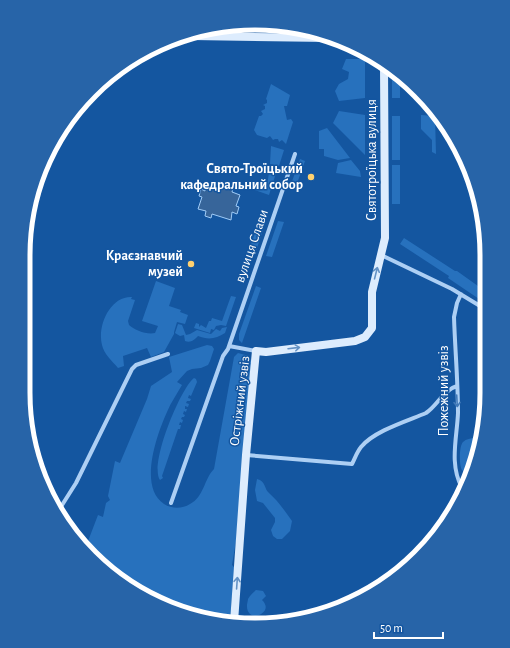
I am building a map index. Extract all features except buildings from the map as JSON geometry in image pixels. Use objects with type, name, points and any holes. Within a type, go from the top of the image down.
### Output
[{"type":"street","points":[[203,36],[312,38]]},
{"type":"street","name":"Святотроїцька вулиця","points":[[381,255],[385,234],[384,71]]},
{"type":"street","name":"вулиця Слави","points":[[171,503],[223,356],[229,346],[295,154]]},
{"type":"street","points":[[381,255],[461,294],[480,307]]},
{"type":"street","name":"Остріжний узвіз","points":[[234,617],[246,455],[256,351],[266,352],[355,341],[365,337],[372,328],[372,292],[381,255]]},
{"type":"street","name":"Пожежний узвіз","points":[[460,485],[456,476],[454,466],[458,411],[454,317],[456,306],[461,294]]},
{"type":"street","points":[[229,346],[256,351]]},
{"type":"street","points":[[62,508],[72,491],[132,369],[136,365],[168,354]]},
{"type":"street","points":[[246,455],[352,464],[360,449],[367,441],[429,411],[448,390],[456,386]]},
{"type":"shaded area","points":[[346,59],[365,59],[365,98],[339,101],[335,91],[339,84],[348,79],[349,72],[342,69]]},
{"type":"shaded area","points":[[392,76],[400,83],[400,98],[392,98]]},
{"type":"shaded area","points":[[271,84],[290,95],[287,106],[284,106],[287,120],[291,119],[293,122],[286,144],[282,140],[279,142],[278,139],[273,140],[270,136],[267,138],[257,135],[254,130],[259,116],[263,114],[261,111],[265,109],[265,106],[263,105],[267,103],[266,99]]},
{"type":"shaded area","points":[[339,111],[365,115],[365,155],[333,123]]},
{"type":"shaded area","points":[[421,115],[432,116],[435,120],[436,154],[432,152],[432,140],[421,129]]},
{"type":"shaded area","points":[[392,116],[400,116],[400,160],[392,160]]},
{"type":"shaded area","points":[[327,128],[350,158],[338,160],[324,156],[324,149],[319,149],[319,131]]},
{"type":"shaded area","points":[[271,146],[284,150],[279,166],[270,164]]},
{"type":"shaded area","points":[[300,159],[305,161],[295,189],[290,187]]},
{"type":"shaded area","points":[[351,160],[360,171],[361,177],[336,173],[338,163]]},
{"type":"shaded area","points":[[392,165],[400,165],[400,204],[392,204]]},
{"type":"shaded area","points":[[270,166],[277,168],[277,170],[269,195],[249,188],[250,184],[267,186]]},
{"type":"shaded area","points":[[207,183],[225,189],[227,186],[233,188],[232,192],[240,195],[236,206],[239,207],[237,214],[232,212],[231,220],[212,214],[211,218],[205,216],[206,211],[198,209],[202,197],[199,196],[201,189],[205,191]]},
{"type":"shaded area","points":[[278,221],[284,222],[272,257],[266,256]]},
{"type":"shaded area","points":[[258,225],[264,227],[256,251],[246,258]]},
{"type":"shaded area","points":[[404,238],[457,271],[480,287],[480,300],[448,278],[449,276],[400,244]]},
{"type":"shaded area","points":[[156,281],[175,288],[169,306],[181,310],[180,312],[188,315],[185,324],[177,322],[174,334],[164,352],[151,357],[147,348],[123,356],[124,366],[118,368],[108,357],[102,345],[101,329],[103,321],[117,301],[132,297],[131,299],[135,300],[128,321],[129,325],[141,332],[155,333],[158,326],[142,321]]},
{"type":"shaded area","points":[[256,286],[261,288],[242,343],[239,340],[239,334]]},
{"type":"shaded area","points":[[231,296],[236,297],[226,326],[216,326],[214,330],[211,329],[210,333],[194,328],[196,323],[199,324],[199,327],[201,325],[206,328],[212,318],[222,321]]},
{"type":"shaded area","points":[[178,324],[182,325],[186,335],[197,330],[211,334],[216,329],[220,331],[222,328],[227,327],[225,333],[218,337],[205,338],[198,336],[192,341],[187,342],[185,341],[184,335],[180,336],[175,333]]},
{"type":"shaded area","points":[[207,345],[212,346],[214,349],[208,365],[187,371],[177,382],[182,385],[172,401],[155,446],[151,473],[152,486],[156,496],[164,504],[174,508],[184,507],[195,501],[214,469],[234,357],[238,353],[249,356],[252,362],[236,541],[232,565],[234,567],[230,617],[211,614],[183,606],[155,595],[118,572],[87,543],[98,515],[103,517],[106,503],[110,500],[108,496],[115,461],[120,463],[151,386],[172,372],[169,357]]},
{"type":"shaded area","points":[[194,378],[197,382],[191,396],[189,395],[188,398],[191,399],[186,403],[189,404],[188,407],[185,406],[185,409],[187,409],[183,414],[185,415],[181,419],[183,420],[179,425],[181,425],[180,429],[178,429],[162,476],[163,478],[160,480],[158,472],[162,444],[181,396]]},
{"type":"shaded area","points":[[476,438],[465,473],[461,468],[460,456],[463,442]]},
{"type":"shaded area","points":[[257,479],[262,481],[267,491],[292,521],[290,531],[282,539],[277,539],[273,536],[271,530],[275,522],[275,518],[263,503],[257,501],[255,490]]},
{"type":"shaded area","points":[[256,590],[263,591],[266,596],[262,600],[265,605],[263,613],[255,616],[248,611],[247,605],[248,599]]},
{"type":"place","name":"Свято-Троїцький кафедральний собор","points":[[311,177]]},
{"type":"place","name":"Краєзнавчий музей","points":[[191,264]]}]
